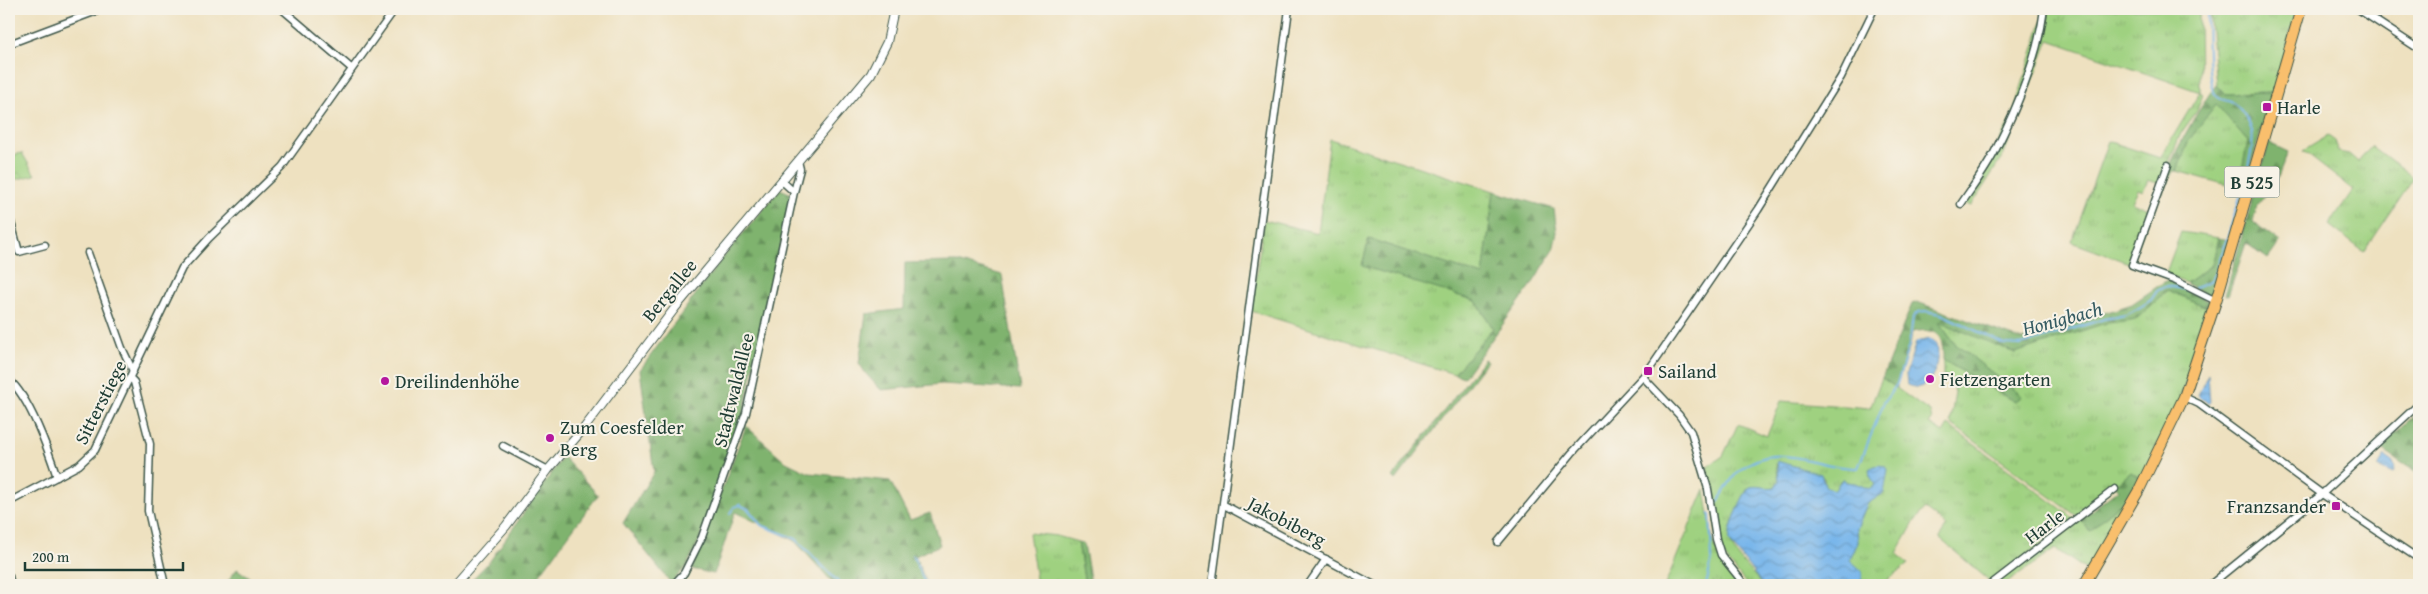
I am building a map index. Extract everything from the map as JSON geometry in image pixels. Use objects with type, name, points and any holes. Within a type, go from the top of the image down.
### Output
[{"type":"main road","name":"B 525","points":[[2084,585],[2139,490],[2184,396],[2216,302],[2301,9]]},
{"type":"street","points":[[9,44],[102,9]]},
{"type":"street","points":[[282,9],[352,68]]},
{"type":"street","name":"Sitterstiege","points":[[9,502],[79,465],[95,450],[177,278],[189,258],[282,167],[395,9]]},
{"type":"street","name":"Bergallee","points":[[454,585],[506,526],[548,470],[596,414],[675,308],[877,65],[887,42],[894,9]]},
{"type":"street","points":[[1224,505],[1289,9]]},
{"type":"street","points":[[1498,542],[1572,453],[1643,377],[1758,210],[1841,77],[1874,9]]},
{"type":"street","points":[[1961,204],[1996,151],[2039,40],[2044,9]]},
{"type":"street","points":[[2358,9],[2419,49]]},
{"type":"street","name":"Stadtwaldallee","points":[[673,585],[684,573],[702,537],[744,421],[800,169],[798,161]]},
{"type":"street","points":[[2168,165],[2132,265],[2176,281],[2216,302]]},
{"type":"street","points":[[782,181],[794,192]]},
{"type":"street","points":[[9,215],[10,226],[19,252],[45,245]]},
{"type":"street","points":[[88,253],[134,382],[150,444],[148,511],[165,585]]},
{"type":"street","points":[[1643,377],[1679,415],[1691,432],[1712,504],[1716,540],[1721,555],[1745,585]]},
{"type":"street","points":[[9,380],[17,388],[35,421],[48,448],[57,477]]},
{"type":"street","points":[[2184,396],[2199,404],[2322,494],[2419,559]]},
{"type":"street","points":[[2210,585],[2322,494],[2419,404]]},
{"type":"street","points":[[503,446],[548,470]]},
{"type":"street","name":"Harle","points":[[1990,585],[2115,489]]},
{"type":"street","name":"Jakobiberg","points":[[1212,585],[1224,505],[1326,559],[1308,585]]},
{"type":"street","points":[[1326,559],[1374,585]]},
{"type":"street","points":[[9,576],[11,585]]},
{"type":"green space","points":[[2046,9],[2199,9],[2200,92],[2049,40],[2003,156],[1971,206],[1964,203],[2011,120]]},
{"type":"green space","points":[[2209,9],[2272,11],[2273,9],[2297,9],[2273,93],[2224,94],[2216,84]]},
{"type":"green space","points":[[2216,84],[2225,94],[2273,93],[2243,190],[2238,188],[2248,141],[2216,104],[2189,140],[2177,171],[2173,171],[2163,193],[2160,192],[2184,136]]},
{"type":"green space","points":[[2200,92],[2203,94],[2197,111],[2181,133],[2160,184],[2148,180],[2143,191],[2138,189],[2132,202],[2151,210],[2131,264],[2072,242],[2108,141],[2160,158]]},
{"type":"green space","points":[[2216,103],[2248,141],[2238,188],[2177,171],[2189,140]]},
{"type":"green space","points":[[2328,136],[2335,141],[2339,152],[2349,154],[2358,162],[2372,146],[2414,178],[2364,252],[2329,225],[2353,190],[2303,151]]},
{"type":"green space","points":[[1330,139],[1494,191],[1483,276],[1369,239],[1362,265],[1476,301],[1493,328],[1454,374],[1251,311],[1264,220],[1318,233]]},
{"type":"green space","points":[[2269,143],[2288,152],[2278,177],[2257,206],[2253,222],[2280,242],[2268,259],[2246,243],[2228,296],[2225,295]]},
{"type":"green space","points":[[22,153],[35,175],[9,181],[9,156]]},
{"type":"green space","points":[[780,189],[792,194],[741,424],[701,536],[686,567],[671,583],[623,523],[654,472],[640,370],[721,260]]},
{"type":"green space","points":[[1494,191],[1554,209],[1557,232],[1553,251],[1531,286],[1464,377],[1454,374],[1493,328],[1476,301],[1362,266],[1369,239],[1483,276]]},
{"type":"green space","points":[[2181,232],[2219,238],[2212,265],[2186,283],[2165,275]]},
{"type":"green space","points":[[2219,238],[2229,240],[2214,299],[2186,283],[2212,265]]},
{"type":"green space","points":[[957,262],[1002,275],[1020,389],[942,384],[881,390],[866,374],[859,363],[866,314],[904,309],[905,263]]},
{"type":"green space","points":[[2167,280],[2212,303],[2211,309],[2168,290],[2136,319],[2102,324],[2015,353],[1938,321],[1954,343],[2022,396],[2015,402],[1943,360],[1940,339],[1933,332],[1928,331],[1912,332],[1897,388],[1882,378],[1912,304],[1917,302],[2022,340],[2132,304]]},
{"type":"green space","points":[[2168,290],[2211,309],[2180,398],[2141,478],[2131,473],[2077,516],[1950,423],[1955,393],[1951,380],[1943,376],[1943,360],[2015,402],[2022,396],[1954,343],[1937,320],[2015,353],[2102,324],[2136,319]]},
{"type":"green space","points":[[1484,359],[1487,361],[1396,480],[1393,477]]},
{"type":"green space","points":[[1882,378],[1930,412],[1932,420],[1929,424],[1943,433],[1948,425],[2075,519],[1991,582],[1939,538],[1947,526],[1925,509],[1915,521],[1897,553],[1908,564],[1881,585],[1857,585],[1862,581],[1850,560],[1858,542],[1857,528],[1867,504],[1884,492],[1870,476],[1876,484],[1869,489],[1841,480],[1834,490],[1825,487],[1824,478],[1781,463],[1776,464],[1779,481],[1775,487],[1748,488],[1731,529],[1730,540],[1735,552],[1763,585],[1747,585],[1723,555],[1717,539],[1715,510],[1707,467],[1723,456],[1738,424],[1767,436],[1781,401],[1870,408]]},
{"type":"green space","points":[[2419,411],[2419,474],[2379,448]]},
{"type":"green space","points":[[746,426],[786,462],[809,473],[890,481],[910,520],[930,513],[940,545],[915,556],[927,585],[835,585],[794,540],[735,512],[714,574],[692,569]]},
{"type":"green space","points":[[563,457],[598,495],[532,585],[467,585],[490,561]]},
{"type":"green space","points":[[2131,472],[2141,478],[2125,507],[2119,504],[2090,531],[2080,519],[2118,490],[2115,486]]},
{"type":"green space","points":[[1705,489],[1713,542],[1719,556],[1741,585],[1665,585]]},
{"type":"green space","points":[[2119,504],[2125,507],[2088,571],[2055,549],[2004,585],[1993,585],[2080,519],[2090,531]]},
{"type":"green space","points":[[1029,533],[1057,536],[1078,542],[1085,585],[1037,585]]},
{"type":"green space","points":[[1078,542],[1084,544],[1091,585],[1085,585]]},
{"type":"green space","points":[[237,569],[260,585],[225,585]]},
{"type":"water","points":[[1929,339],[1937,344],[1938,349],[1937,363],[1933,376],[1924,385],[1919,387],[1907,385],[1906,374],[1916,342]]},
{"type":"water","points":[[2208,374],[2210,403],[2209,404],[2198,395]]},
{"type":"water","points":[[2384,457],[2393,462],[2395,469],[2393,474],[2378,467]]},
{"type":"water","points":[[1777,461],[1821,474],[1825,486],[1834,490],[1843,478],[1846,482],[1855,483],[1869,489],[1875,484],[1870,476],[1869,469],[1878,465],[1888,469],[1884,493],[1867,504],[1857,528],[1858,542],[1850,560],[1862,571],[1862,581],[1857,585],[1763,585],[1730,542],[1731,530],[1743,497],[1750,487],[1775,487],[1779,480]]},
{"type":"waterway","name":"Honigbach","points":[[2195,288],[2210,282],[2215,275],[2245,180],[2252,143],[2252,131],[2245,115],[2233,103],[2218,97],[2211,85],[2207,9]]},
{"type":"waterway","name":"Honigbach","points":[[1713,508],[1732,478],[1740,470],[1754,461],[1769,456],[1798,458],[1828,465],[1858,468],[1884,402],[1897,384],[1909,345],[1913,317],[1918,312],[1925,311],[1941,314],[2004,344],[2021,345],[2104,319],[2126,315],[2151,300],[2157,291],[2166,286],[2188,290]]},
{"type":"waterway","points":[[730,513],[734,507],[740,505],[748,509],[761,525],[796,539],[841,585]]},
{"type":"waterway","name":"Honigbach","points":[[1706,585],[1712,560],[1710,514]]},
{"type":"waterway","points":[[913,556],[926,585]]},
{"type":"place","name":"Harle","points":[[2267,107]]},
{"type":"place","name":"Sailand","points":[[1648,371]]},
{"type":"place","name":"Fietzengarten","points":[[1930,379]]},
{"type":"place","name":"Dreilindenhöhe","points":[[385,381]]},
{"type":"place","name":"Zum Coesfelder Berg","points":[[550,438]]},
{"type":"place","name":"Franzsander","points":[[2336,506]]}]
